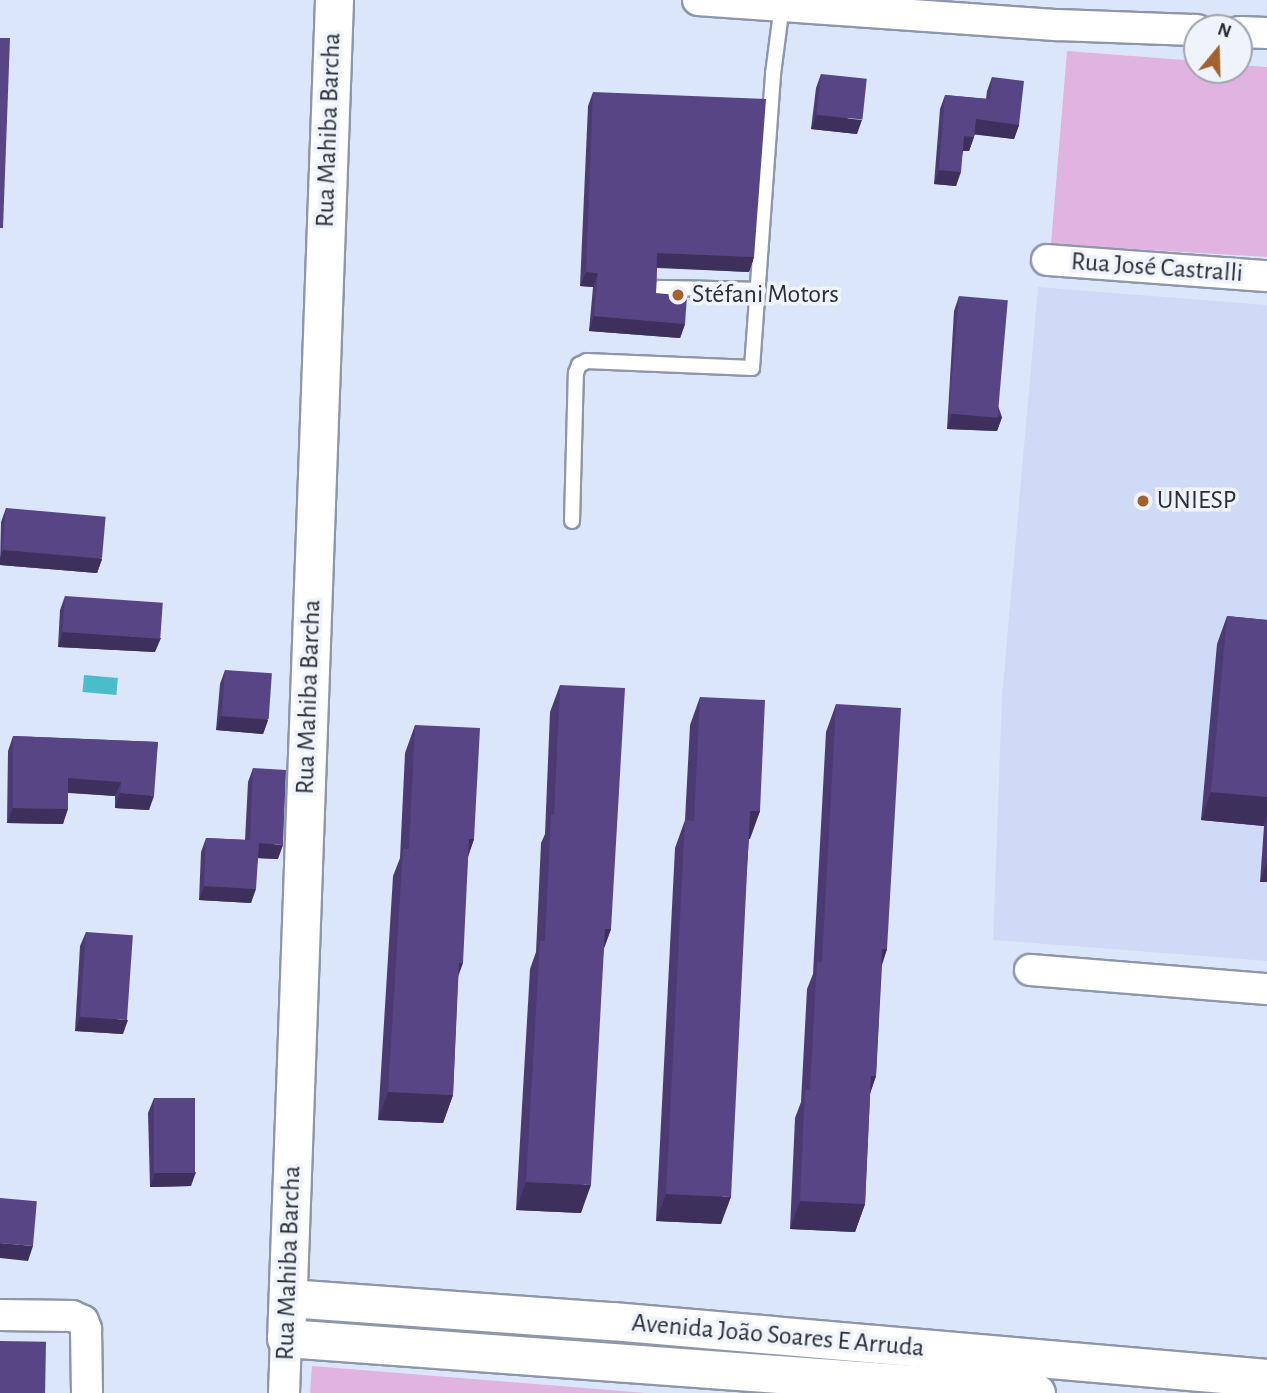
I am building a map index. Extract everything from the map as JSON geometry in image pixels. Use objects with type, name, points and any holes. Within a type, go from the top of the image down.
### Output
[{"type":"street","name":"Rua Mahiba Barcha","points":[[284,1393],[334,0]]},
{"type":"street","points":[[698,0],[1058,25],[1183,29]]},
{"type":"street","name":"Rua José Castralli","points":[[1047,260],[1267,276]]},
{"type":"street","points":[[1030,970],[1267,989]]},
{"type":"street","name":"Avenida João Soares E Arruda","points":[[288,1298],[520,1315],[1169,1381],[1267,1378]]},
{"type":"street","points":[[0,1315],[72,1316],[83,1321],[86,1329],[87,1393]]},
{"type":"street","points":[[517,1355],[520,1315]]},
{"type":"street","name":"Avenida João Soares E Arruda","points":[[286,1338],[944,1390],[1036,1393]]},
{"type":"lane","points":[[572,520],[576,373],[579,365],[587,361],[751,368],[782,5]]},
{"type":"lane","points":[[659,288],[759,290]]},
{"type":"shaded area","points":[[1067,51],[1183,60],[1183,84],[1253,84],[1253,66],[1267,67],[1267,257],[1051,244]]},
{"type":"shaded area","name":"UNIESP","points":[[1038,287],[1267,305],[1267,961],[993,940],[1002,696]]},
{"type":"shaded area","points":[[312,1366],[646,1393],[310,1393]]},
{"type":"water","points":[[84,675],[118,678],[116,695],[83,692]]},
{"type":"building","points":[[0,38],[10,38],[3,228],[0,228]]},
{"type":"building","points":[[821,74],[867,79],[862,120],[817,115]]},
{"type":"building","points":[[992,77],[1024,81],[1019,125],[976,119],[974,137],[964,136],[961,172],[939,170],[945,95],[990,99]]},
{"type":"building","points":[[593,92],[766,99],[754,257],[657,253],[656,293],[687,296],[685,324],[594,316],[598,273],[586,272]]},
{"type":"building","points":[[959,296],[1008,300],[998,418],[949,414]]},
{"type":"building","points":[[6,508],[106,517],[102,559],[2,550]]},
{"type":"building","points":[[65,596],[163,603],[160,639],[62,632]]},
{"type":"building","points":[[1227,616],[1267,620],[1267,797],[1211,792]]},
{"type":"building","points":[[225,670],[272,673],[269,719],[222,716]]},
{"type":"building","points":[[560,685],[625,688],[611,929],[605,929],[591,1185],[526,1182],[540,941],[545,941],[551,815],[554,815]]},
{"type":"building","points":[[700,697],[765,700],[760,811],[750,811],[731,1197],[666,1194],[685,820],[694,821]]},
{"type":"building","points":[[836,704],[901,708],[887,949],[882,949],[876,1076],[871,1076],[865,1204],[800,1201],[805,1090],[810,1090],[817,962],[822,962]]},
{"type":"building","points":[[415,725],[480,728],[474,839],[469,839],[463,963],[459,963],[453,1095],[388,1092],[403,849],[409,849]]},
{"type":"building","points":[[13,736],[158,742],[154,796],[120,793],[121,782],[68,778],[68,809],[13,808]]},
{"type":"building","points":[[253,768],[286,770],[283,845],[259,843],[256,889],[204,886],[206,838],[250,840]]},
{"type":"building","points":[[86,932],[133,935],[127,1020],[80,1017]]},
{"type":"building","points":[[154,1098],[195,1098],[195,1173],[154,1173]]},
{"type":"building","points":[[0,1198],[37,1201],[33,1246],[0,1243]]},
{"type":"building","points":[[0,1341],[46,1342],[45,1393],[0,1393]]},
{"type":"place","name":"Stéfani Motors","points":[[678,295]]},
{"type":"place","name":"UNIESP","points":[[1143,501]]}]
